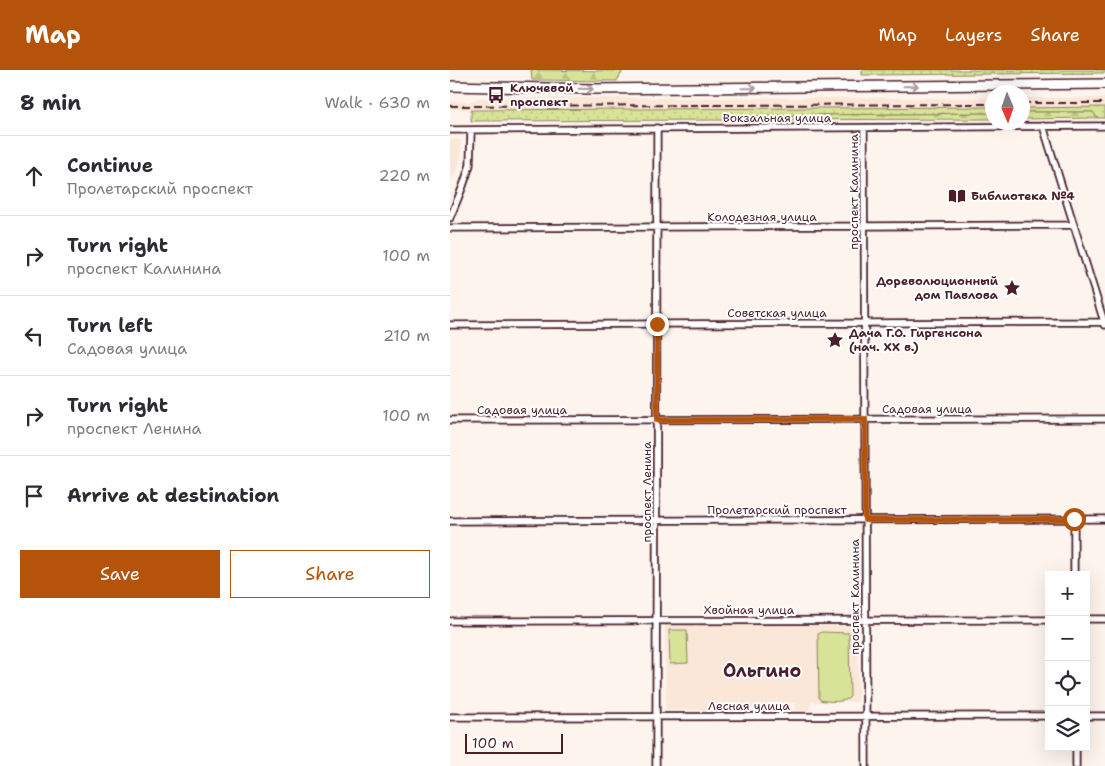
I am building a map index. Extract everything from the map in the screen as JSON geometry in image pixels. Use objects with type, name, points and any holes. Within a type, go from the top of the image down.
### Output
[{"type":"main road","points":[[450,86],[600,89],[1105,84]]},
{"type":"street","points":[[1043,126],[1105,323]]},
{"type":"street","name":"Вокзальная улица","points":[[450,130],[1105,126]]},
{"type":"street","name":"проспект Ленина","points":[[656,766],[657,128]]},
{"type":"street","name":"проспект Калинина","points":[[864,128],[866,766]]},
{"type":"street","points":[[450,218],[470,164],[471,131]]},
{"type":"street","name":"Колодезная улица","points":[[450,228],[1074,225]]},
{"type":"street","name":"Советская улица","points":[[450,325],[1105,323]]},
{"type":"street","name":"Садовая улица","points":[[450,420],[1105,419]]},
{"type":"street","points":[[1074,519],[1074,571]]},
{"type":"street","name":"Пролетарский проспект","points":[[450,521],[1105,519]]},
{"type":"street","points":[[1090,620],[1105,619]]},
{"type":"street","name":"Хвойная улица","points":[[450,621],[1045,620]]},
{"type":"street","name":"Лесная улица","points":[[450,717],[1045,716]]},
{"type":"street","points":[[1090,716],[1105,716]]},
{"type":"street","points":[[1076,751],[1076,766]]},
{"type":"shaded area","points":[[479,98],[985,98],[985,107],[646,110],[450,109],[450,101],[468,102]]},
{"type":"shaded area","points":[[1030,98],[1105,98],[1105,107],[1030,108]]},
{"type":"shaded area","points":[[450,140],[461,140],[460,163],[450,182]]},
{"type":"shaded area","points":[[818,623],[818,626],[858,626],[858,702],[811,702],[810,710],[796,710],[796,703],[771,703],[768,709],[666,710],[665,625]]},
{"type":"green space","points":[[531,70],[623,71],[617,81],[532,80]]},
{"type":"green space","points":[[862,70],[1105,70],[1105,73],[862,75]]},
{"type":"green space","points":[[985,107],[985,113],[729,116],[726,120],[471,121],[471,110]]},
{"type":"green space","points":[[1105,107],[1105,118],[1097,118],[1093,112],[1030,112],[1030,108]]},
{"type":"green space","points":[[1030,112],[1093,112],[1097,118],[1030,119]]},
{"type":"green space","points":[[985,113],[985,119],[726,120],[729,116]]},
{"type":"green space","points":[[669,630],[687,630],[688,663],[670,664]]},
{"type":"green space","points":[[822,632],[849,633],[850,697],[847,699],[836,702],[820,700],[819,698],[818,634]]},
{"type":"railway","points":[[1030,103],[1105,103]]},
{"type":"railway","points":[[450,106],[985,104]]},
{"type":"place","name":"Ключевой проспект","points":[[496,95]]},
{"type":"place","name":"Библиотека №4","points":[[957,196]]},
{"type":"place","name":"Дореволюционный дом Павлова","points":[[1012,288]]},
{"type":"place","name":"Дача Г.О. Гиргенсона (нач. XX в.)","points":[[835,340]]},
{"type":"district","name":"Ольгино","points":[[762,671]]},
{"type":"route","points":[[657,324],[657,420],[865,419],[865,520],[1074,519]]}]
